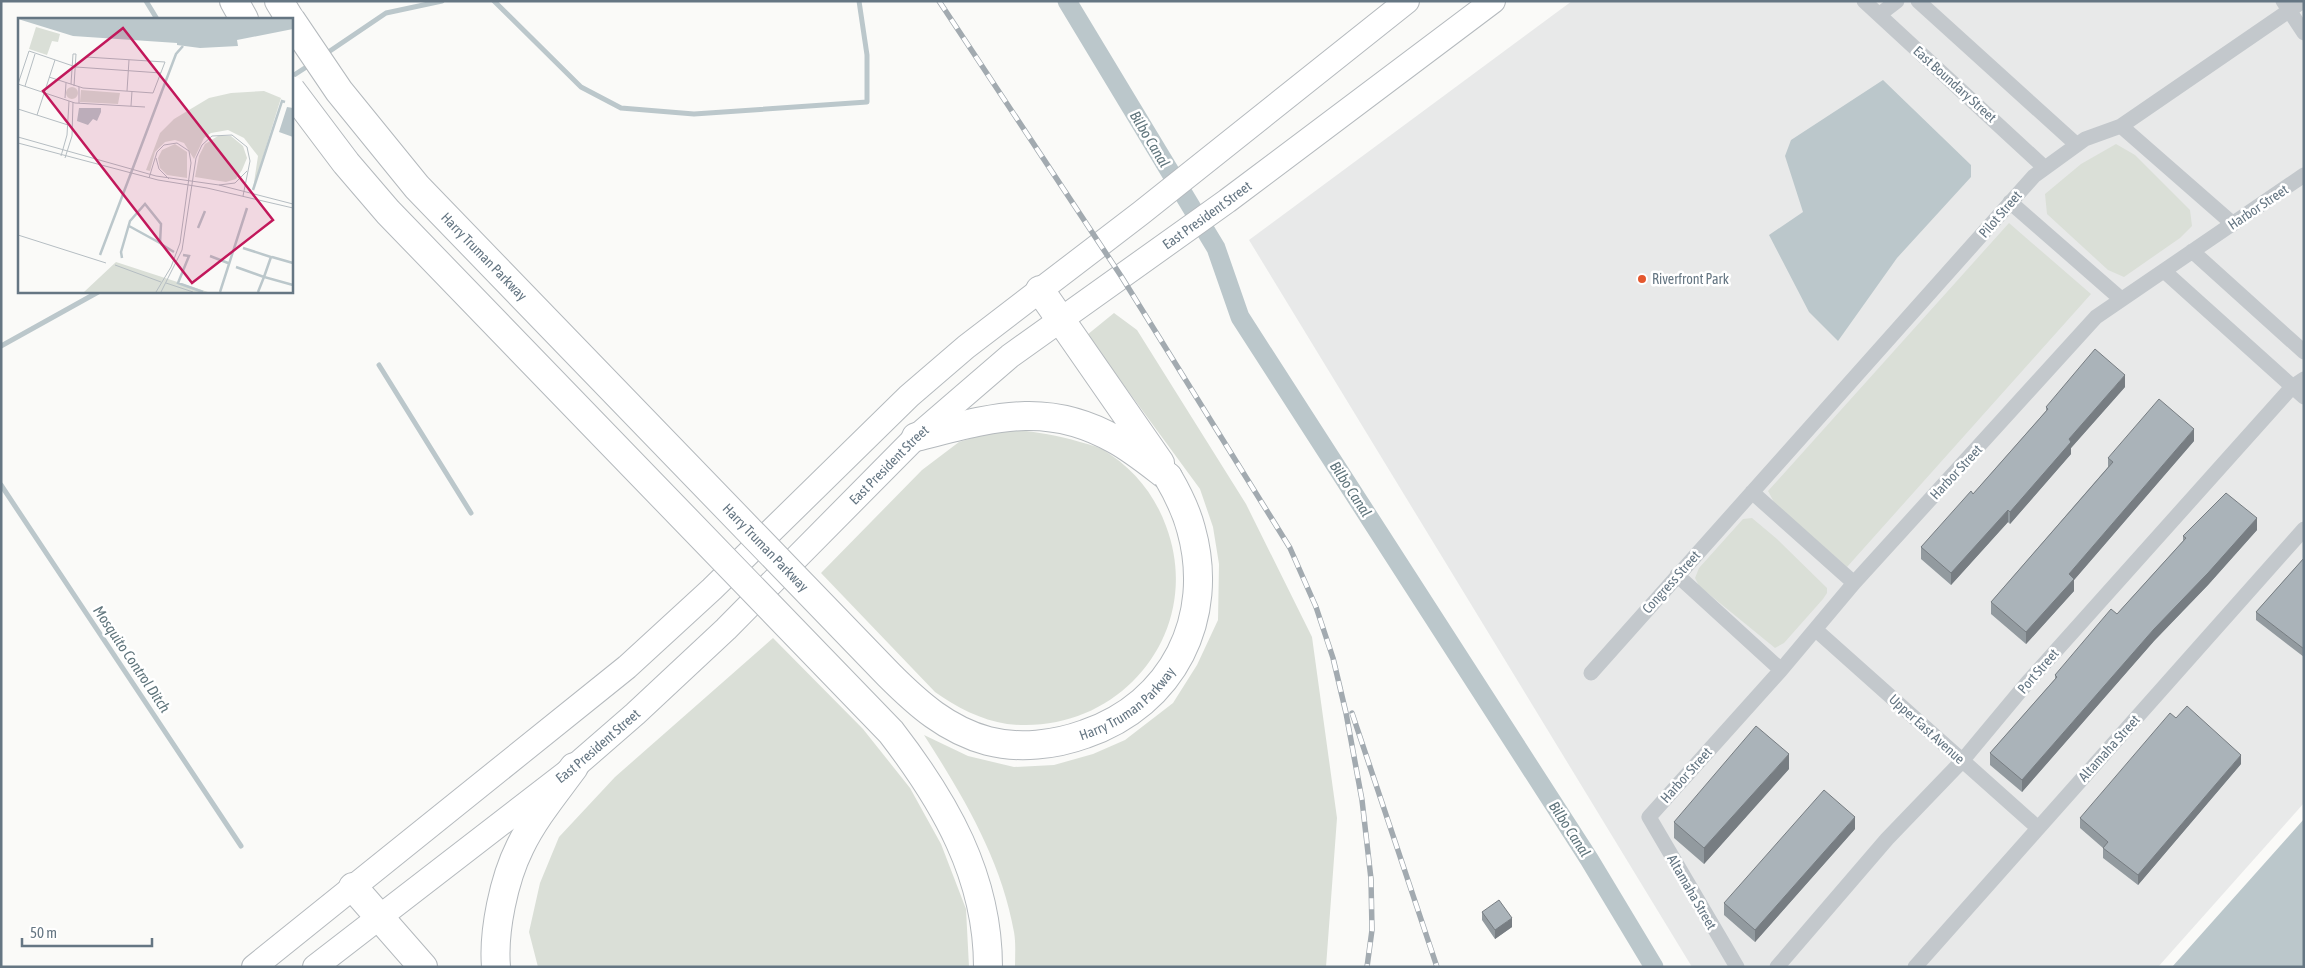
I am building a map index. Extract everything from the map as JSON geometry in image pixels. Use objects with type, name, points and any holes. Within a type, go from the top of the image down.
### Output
[{"type":"highway","points":[[234,1],[243,18]]},
{"type":"highway","name":"Harry Truman Parkway","points":[[279,1],[290,18]]},
{"type":"highway","name":"Harry Truman Parkway","points":[[292,21],[339,91],[423,194],[888,675],[940,721],[957,730],[988,741],[1006,744],[1037,744],[1069,740],[1097,730],[1139,706],[1162,683],[1184,647],[1194,617],[1198,581],[1198,563],[1192,529],[1183,503],[1144,440],[1108,391],[1040,290]]},
{"type":"highway","points":[[292,91],[346,163],[422,249],[891,732],[931,788],[954,831],[974,876],[983,906],[988,938],[988,967]]},
{"type":"highway","points":[[916,437],[987,419],[1018,415],[1054,417],[1072,420],[1116,440],[1168,477]]},
{"type":"highway","points":[[496,967],[494,947],[502,901],[519,847],[540,813],[574,767]]},
{"type":"highway","points":[[354,887],[423,967]]},
{"type":"main road","points":[[254,967],[627,667],[712,590],[909,396],[966,347],[1144,211],[1407,1]]},
{"type":"main road","name":"East President Street","points":[[315,967],[574,767],[636,714],[726,629],[916,437],[1010,356],[1227,201],[1493,1]]},
{"type":"street","name":"East Boundary Street","points":[[1864,1],[2045,168]]},
{"type":"street","points":[[1880,14],[1897,1]]},
{"type":"street","points":[[1918,1],[2077,145]]},
{"type":"street","name":"Pilot Street","points":[[1752,492],[2034,176],[2085,140],[2121,126],[2286,6],[2303,1]]},
{"type":"street","points":[[2286,6],[2304,32]]},
{"type":"street","points":[[2121,126],[2233,224]]},
{"type":"street","name":"Harbor Street","points":[[1649,817],[1781,670],[1854,583],[2096,317],[2304,175]]},
{"type":"street","points":[[2010,202],[2121,300]]},
{"type":"street","points":[[2192,252],[2304,352]]},
{"type":"street","points":[[2164,271],[2300,388]]},
{"type":"street","name":"Port Street","points":[[1776,967],[1887,839],[1962,760],[2027,683],[2300,388]]},
{"type":"street","points":[[1752,492],[1854,583]]},
{"type":"street","name":"Congress Street","points":[[1591,673],[1752,492]]},
{"type":"street","name":"Altamaha Street","points":[[1915,967],[2304,529]]},
{"type":"street","points":[[1677,575],[1781,670]]},
{"type":"street","name":"Upper East Avenue","points":[[1816,630],[2038,828]]},
{"type":"street","name":"Altamaha Street","points":[[1649,817],[1737,967]]},
{"type":"shaded area","points":[[1572,1],[2304,1],[2304,803],[2158,967],[1692,967],[1249,240]]},
{"type":"shaded area","points":[[1883,80],[1971,165],[1971,177],[1897,258],[1838,341],[1809,312],[1769,235],[1803,212],[1785,156],[1791,140]]},
{"type":"shaded area","points":[[2116,144],[2135,155],[2190,210],[2192,226],[2180,238],[2124,277],[2108,270],[2047,214],[2045,194],[2081,164]]},
{"type":"shaded area","points":[[2009,223],[2091,294],[1847,567],[1775,504],[1768,491]]},
{"type":"shaded area","points":[[1114,313],[1137,330],[1246,504],[1312,637],[1337,818],[1326,967],[1015,967],[1014,932],[1000,879],[979,829],[953,781],[924,735],[968,756],[1014,767],[1054,765],[1093,754],[1125,740],[1173,703],[1197,665],[1218,620],[1219,564],[1213,527],[1200,489],[1087,335]]},
{"type":"shaded area","points":[[1002,429],[1070,439],[1102,449],[1113,456],[1141,482],[1155,503],[1166,526],[1175,565],[1174,603],[1163,639],[1144,670],[1117,695],[1085,713],[1048,724],[1007,724],[997,722],[960,708],[943,698],[935,692],[821,573],[922,470],[959,442]]},
{"type":"shaded area","points":[[1752,518],[1777,539],[1827,588],[1827,593],[1823,599],[1784,643],[1775,648],[1699,586],[1695,578],[1699,568],[1743,519]]},
{"type":"shaded area","points":[[773,638],[863,729],[910,788],[941,844],[966,909],[969,967],[538,967],[529,932],[540,883],[559,837],[615,777]]},
{"type":"shaded area","points":[[2304,819],[2304,967],[2172,967]]},
{"type":"building","points":[[2095,349],[2125,375],[2069,439],[2071,442],[2010,512],[2008,510],[1951,573],[1921,547],[1971,491],[1973,494],[2048,409],[2046,407]]},
{"type":"building","points":[[2159,399],[2194,429],[2069,574],[2074,579],[2026,632],[1991,602],[2113,462],[2108,458]]},
{"type":"building","points":[[2226,493],[2257,518],[2154,629],[2022,780],[1990,753],[2057,677],[2055,675],[2111,609],[2117,614],[2186,538],[2183,536]]},
{"type":"building","points":[[2304,558],[2304,649],[2256,612]]},
{"type":"building","points":[[2187,706],[2241,755],[2138,875],[2103,848],[2108,842],[2080,818],[2170,713],[2176,718]]},
{"type":"building","points":[[1756,726],[1789,754],[1704,848],[1674,822]]},
{"type":"building","points":[[1824,790],[1855,817],[1755,930],[1724,903]]},
{"type":"building","points":[[1499,900],[1512,918],[1495,930],[1482,912]]},
{"type":"waterway","points":[[146,1],[156,18]]},
{"type":"waterway","points":[[324,55],[386,13],[442,1]]},
{"type":"waterway","points":[[494,1],[581,87],[621,108],[694,114],[867,102],[867,55],[859,1]]},
{"type":"waterway","name":"Bilbo Canal","points":[[1067,1],[1216,248],[1240,317],[1589,859],[1654,967]]},
{"type":"waterway","points":[[292,76],[311,64]]},
{"type":"waterway","name":"Mosquito Control Ditch","points":[[1,346],[98,292]]},
{"type":"waterway","points":[[379,365],[471,513]]},
{"type":"waterway","name":"Mosquito Control Ditch","points":[[1,485],[241,846]]},
{"type":"railway","points":[[939,1],[1121,276],[1290,548],[1316,607],[1333,658],[1346,713],[1362,800],[1371,879],[1372,930],[1367,967]]},
{"type":"railway","points":[[1352,713],[1437,967]]},
{"type":"place","name":"Riverfront Park","points":[[1642,279]]}]
